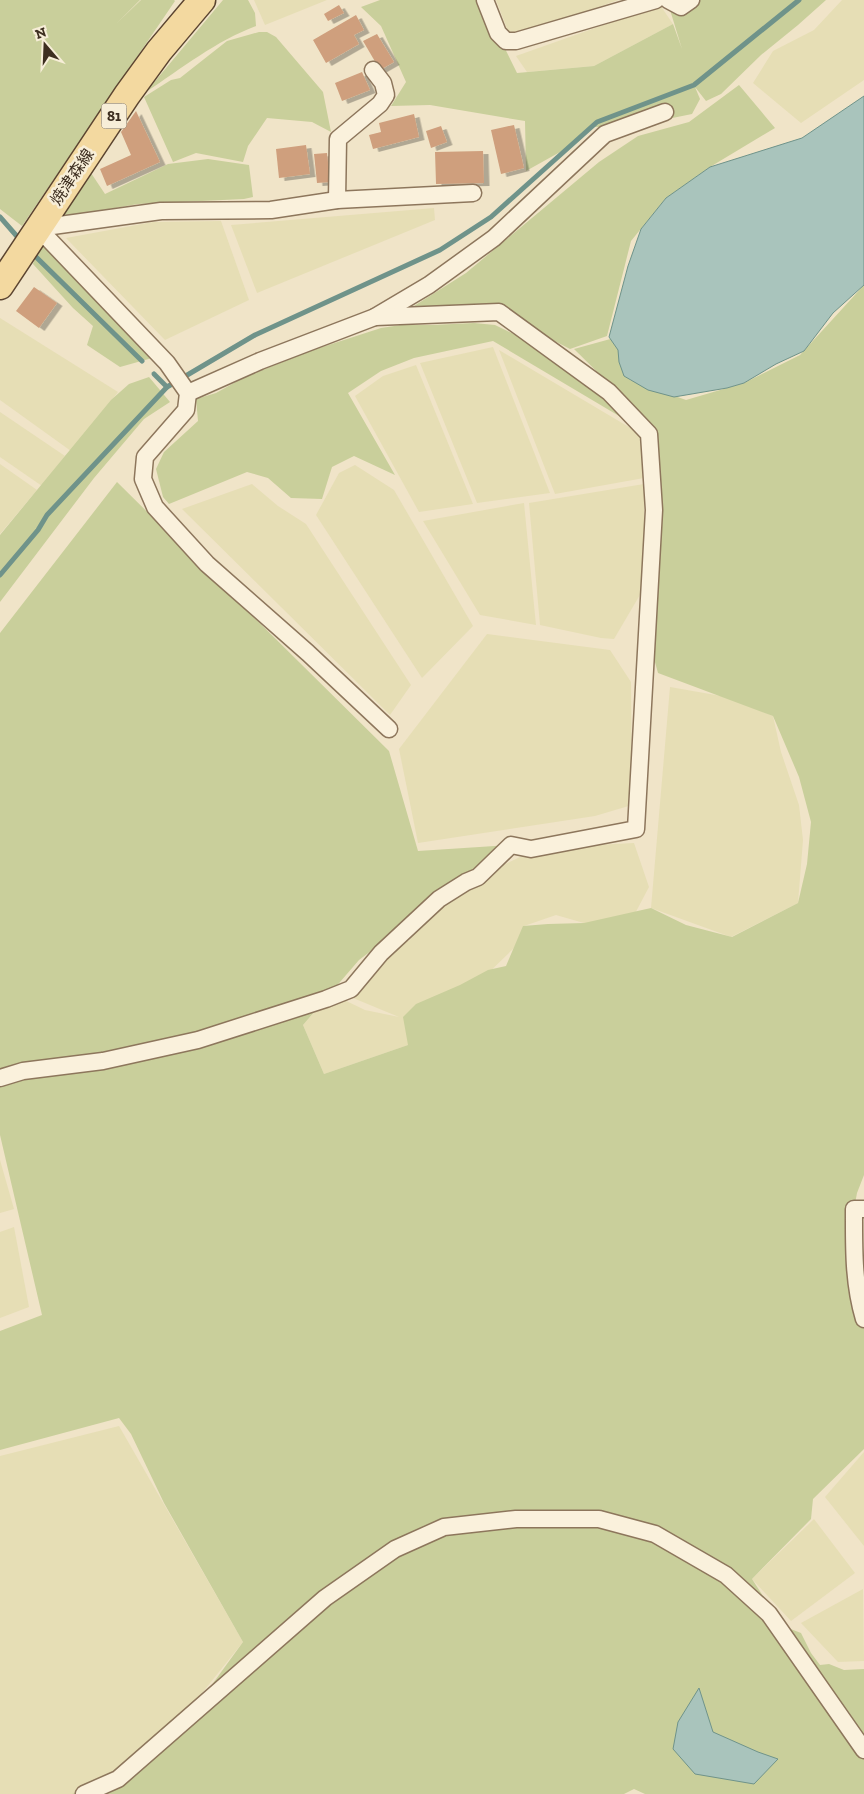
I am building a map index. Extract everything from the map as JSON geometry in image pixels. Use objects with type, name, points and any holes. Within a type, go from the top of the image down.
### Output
[{"type":"main road","name":"焼津森線","points":[[0,286],[127,96],[159,51],[202,0]]},
{"type":"street","points":[[485,0],[498,32],[506,41],[516,41],[656,0]]},
{"type":"street","points":[[668,0],[682,7],[691,0]]},
{"type":"street","points":[[337,200],[338,139],[380,104],[386,95],[383,84],[372,70]]},
{"type":"street","points":[[185,390],[375,317],[429,285],[494,238],[605,134],[665,112]]},
{"type":"street","points":[[36,232],[161,211],[271,210],[337,200],[472,193]]},
{"type":"street","points":[[36,232],[167,363],[185,390],[186,410],[145,457],[143,479],[155,507],[207,564],[308,653],[389,729]]},
{"type":"street","points":[[0,1078],[23,1071],[103,1061],[198,1040],[326,999],[351,989],[381,953],[439,899],[466,882],[478,878],[511,845],[532,849],[636,829],[654,510],[649,434],[609,392],[499,312],[375,317]]},
{"type":"street","points":[[864,1209],[854,1209],[854,1267],[864,1319]]},
{"type":"street","points":[[84,1794],[118,1779],[325,1598],[395,1549],[444,1527],[516,1519],[599,1519],[655,1534],[726,1575],[769,1614],[864,1750]]},
{"type":"shaded area","points":[[254,0],[327,0],[265,25]]},
{"type":"shaded area","points":[[496,0],[618,0],[511,39]]},
{"type":"shaded area","points":[[842,0],[864,0],[864,80],[801,123],[753,83],[773,51],[814,30]]},
{"type":"shaded area","points":[[660,5],[673,24],[594,66],[527,72],[516,56]]},
{"type":"shaded area","points":[[434,208],[435,220],[257,293],[231,225]]},
{"type":"shaded area","points":[[221,221],[249,300],[165,340],[66,238],[153,222]]},
{"type":"shaded area","points":[[0,318],[118,392],[71,451],[0,400]]},
{"type":"shaded area","points":[[493,347],[550,493],[477,503],[420,363]]},
{"type":"shaded area","points":[[499,350],[644,436],[644,478],[555,494]]},
{"type":"shaded area","points":[[416,365],[473,504],[419,512],[355,396],[383,376]]},
{"type":"shaded area","points":[[0,412],[65,456],[42,486],[0,457]]},
{"type":"shaded area","points":[[0,464],[37,490],[0,534]]},
{"type":"shaded area","points":[[355,465],[394,490],[473,626],[422,678],[316,515],[339,473]]},
{"type":"shaded area","points":[[252,484],[278,506],[306,524],[411,685],[390,715],[182,509]]},
{"type":"shaded area","points":[[644,484],[644,588],[614,639],[540,625],[529,503]]},
{"type":"shaded area","points":[[524,503],[536,625],[480,615],[423,521]]},
{"type":"shaded area","points":[[487,634],[610,650],[631,682],[632,805],[595,816],[418,843],[399,749]]},
{"type":"shaded area","points":[[670,687],[727,697],[773,716],[781,752],[799,805],[803,840],[798,903],[731,937],[651,908]]},
{"type":"shaded area","points":[[634,843],[649,887],[630,923],[584,923],[556,915],[524,926],[514,948],[408,1045],[324,1074],[303,1025],[326,999],[340,998],[365,1010],[399,1017],[353,998],[392,943],[409,941],[439,899],[478,877],[539,848]]},
{"type":"shaded area","points":[[0,1160],[14,1209],[0,1213]]},
{"type":"shaded area","points":[[14,1227],[29,1307],[0,1318],[0,1232]]},
{"type":"shaded area","points":[[119,1426],[243,1642],[165,1739],[84,1794],[0,1794],[0,1456]]},
{"type":"shaded area","points":[[864,1452],[864,1546],[825,1497]]},
{"type":"shaded area","points":[[814,1519],[855,1573],[791,1621],[752,1579]]},
{"type":"shaded area","points":[[863,1589],[864,1661],[838,1662],[801,1623]]},
{"type":"green space","points":[[0,0],[140,0],[117,23],[141,0],[175,1],[22,226],[0,209]]},
{"type":"green space","points":[[223,0],[248,0],[255,13],[256,26],[213,47],[146,92]]},
{"type":"green space","points":[[380,0],[481,0],[517,73],[594,66],[673,24],[682,49],[667,0],[826,0],[761,55],[721,94],[706,101],[695,87],[700,99],[692,114],[633,126],[593,127],[578,142],[526,171],[525,121],[430,105],[391,106],[406,82],[381,26],[361,7]]},
{"type":"green space","points":[[259,32],[267,32],[276,37],[323,92],[331,132],[312,122],[267,118],[248,146],[243,162],[196,153],[173,162],[144,97],[171,80],[180,78],[227,41]]},
{"type":"green space","points":[[739,85],[775,128],[710,167],[666,198],[631,241],[607,336],[570,349],[499,312],[464,315],[414,306],[466,273],[599,162],[638,136],[689,122]]},
{"type":"green space","points":[[208,159],[249,165],[253,197],[138,204],[62,217],[91,173],[105,194],[168,164]]},
{"type":"green space","points":[[40,243],[152,358],[120,367],[87,345],[93,326],[73,308],[33,264]]},
{"type":"green space","points":[[864,285],[864,1175],[857,1193],[854,1209],[864,1319],[864,1449],[813,1499],[811,1519],[752,1579],[765,1599],[775,1623],[801,1633],[811,1653],[820,1665],[829,1664],[844,1670],[864,1669],[864,1794],[645,1794],[634,1789],[624,1794],[72,1794],[111,1782],[184,1723],[243,1642],[164,1503],[131,1434],[119,1418],[0,1450],[0,1331],[42,1315],[0,1135],[0,633],[117,482],[389,751],[418,851],[511,845],[359,960],[303,1025],[324,1074],[408,1045],[403,1017],[416,1004],[460,985],[488,970],[506,966],[523,926],[584,923],[651,908],[686,925],[732,937],[798,903],[807,864],[811,822],[799,777],[773,716],[658,673],[648,637],[652,426],[574,349],[614,338],[630,380],[686,400],[744,383],[800,355]]},
{"type":"green space","points":[[474,323],[495,325],[526,340],[550,360],[590,387],[646,432],[493,341],[414,358],[381,371],[348,393],[395,475],[354,456],[332,467],[322,499],[291,498],[268,478],[247,472],[169,504],[163,497],[156,469],[164,452],[198,421],[196,399],[216,393],[243,378],[310,351],[381,328],[401,325]]},
{"type":"green space","points":[[149,377],[170,402],[144,419],[94,478],[0,602],[0,535],[111,400],[129,384]]},
{"type":"water","points":[[864,96],[864,285],[833,313],[804,351],[776,364],[744,383],[727,388],[674,397],[648,390],[624,376],[619,362],[618,350],[609,337],[628,266],[641,229],[666,198],[710,167],[802,138]]},
{"type":"water","points":[[699,1688],[713,1732],[778,1759],[754,1784],[695,1774],[673,1749],[678,1722]]},
{"type":"building","points":[[339,5],[344,13],[328,21],[324,14]]},
{"type":"building","points":[[356,15],[364,30],[354,35],[359,44],[326,63],[313,40]]},
{"type":"building","points":[[377,34],[394,62],[380,70],[363,41]]},
{"type":"building","points":[[362,72],[370,90],[342,101],[335,83]]},
{"type":"building","points":[[136,111],[160,162],[107,186],[100,169],[131,155],[121,132]]},
{"type":"building","points":[[414,114],[419,137],[373,149],[369,135],[381,132],[379,123]]},
{"type":"building","points":[[514,125],[524,168],[501,174],[491,130]]},
{"type":"building","points":[[441,126],[447,142],[431,148],[426,131]]},
{"type":"building","points":[[306,145],[310,174],[279,178],[276,149]]},
{"type":"building","points":[[483,151],[484,183],[436,184],[435,152]]},
{"type":"building","points":[[327,153],[330,182],[317,183],[314,154]]},
{"type":"building","points":[[34,287],[57,303],[39,328],[16,311]]},
{"type":"waterway","points":[[0,575],[38,530],[47,515],[167,387],[255,335],[440,250],[491,217],[597,122],[694,85],[799,0]]},
{"type":"waterway","points":[[0,217],[21,241]]},
{"type":"waterway","points":[[32,253],[142,361]]},
{"type":"waterway","points":[[154,374],[167,387]]}]
